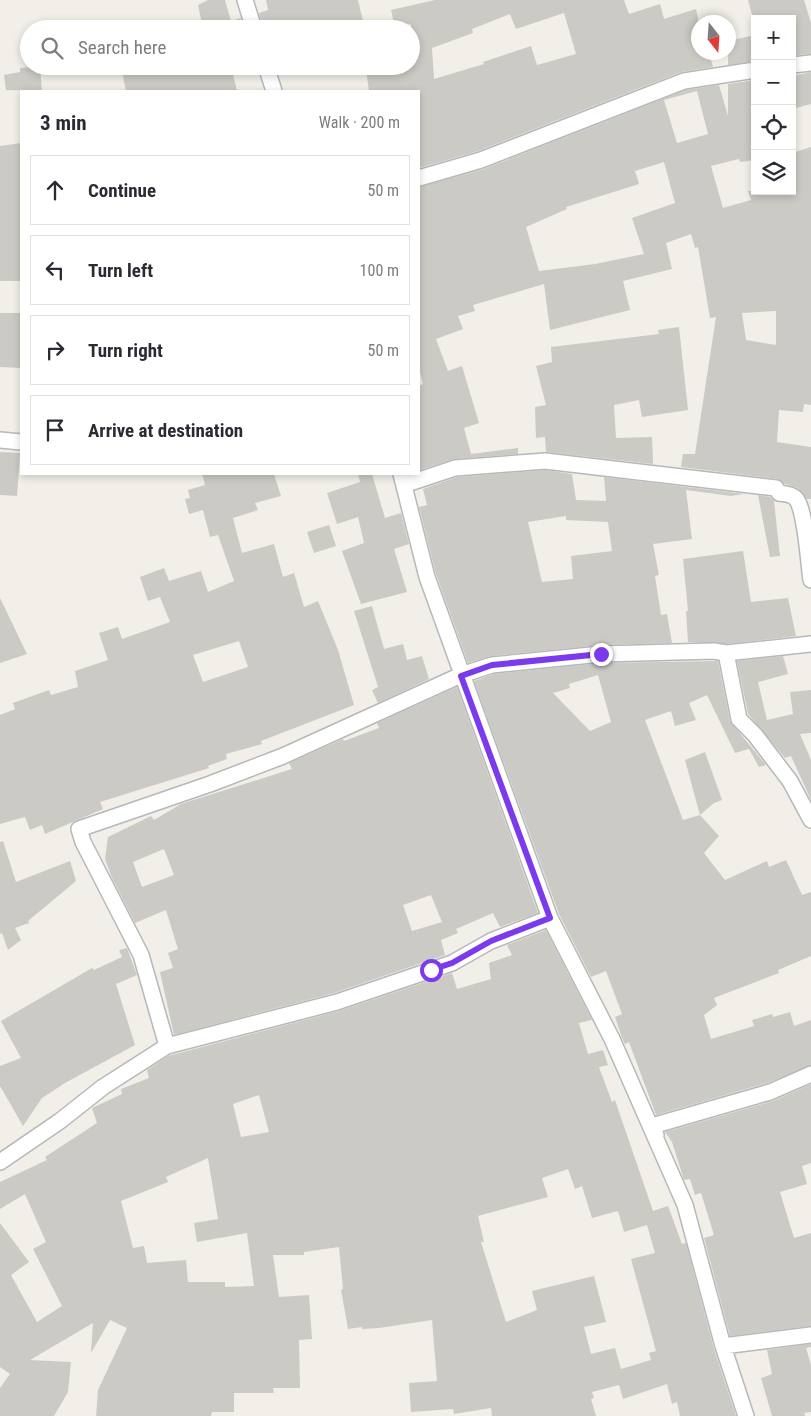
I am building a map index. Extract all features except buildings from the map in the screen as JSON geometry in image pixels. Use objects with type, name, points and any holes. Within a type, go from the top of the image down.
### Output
[{"type":"street","points":[[245,0],[251,20]]},
{"type":"street","points":[[796,65],[811,63]]},
{"type":"street","points":[[420,178],[482,160],[684,81],[751,71]]},
{"type":"street","points":[[269,75],[274,90]]},
{"type":"street","points":[[0,440],[20,442]]},
{"type":"street","points":[[746,1416],[723,1346],[686,1205],[612,1039],[550,918],[461,676],[427,577],[403,479],[455,468],[545,461],[776,488],[779,492],[792,495],[796,499],[802,514],[811,580]]},
{"type":"street","points":[[167,1046],[141,955],[83,842],[79,829],[210,784],[282,756],[461,676],[492,665],[601,654],[714,651],[726,653],[811,644]]},
{"type":"street","points":[[726,653],[739,719],[755,735],[790,781],[811,820]]},
{"type":"street","points":[[0,1162],[60,1121],[103,1087],[167,1046],[337,1002],[452,963],[491,941],[550,918]]},
{"type":"street","points":[[659,1143],[652,1126],[770,1092],[811,1074]]},
{"type":"street","points":[[723,1346],[811,1334]]},
{"type":"route","points":[[431,970],[452,963],[491,941],[550,918],[461,676],[492,665],[601,654]]}]
